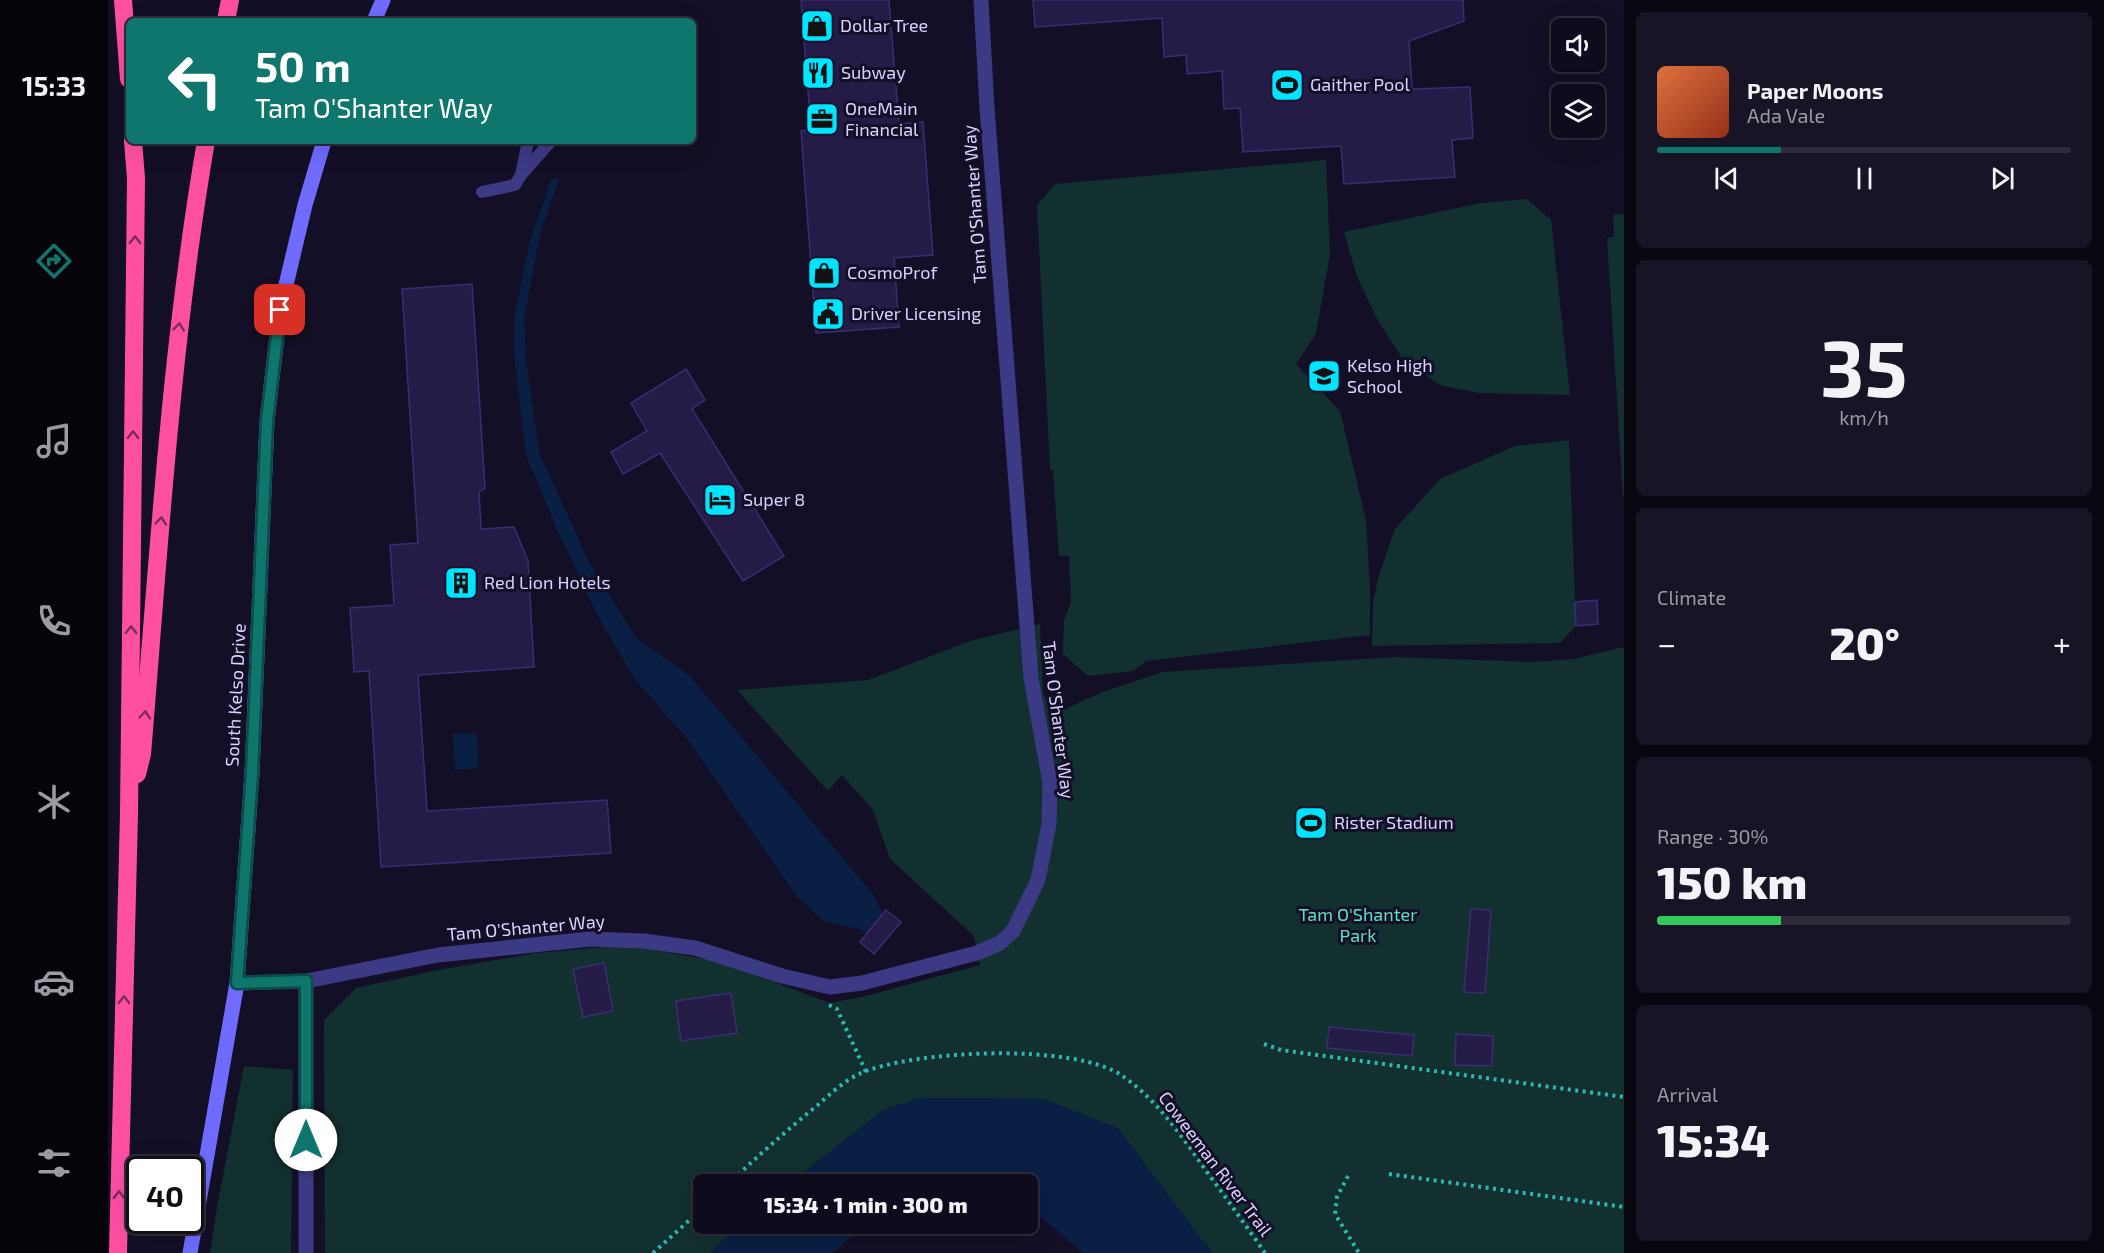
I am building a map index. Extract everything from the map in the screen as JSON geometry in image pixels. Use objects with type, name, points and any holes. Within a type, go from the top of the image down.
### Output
[{"type":"highway","points":[[123,0],[126,40]]},
{"type":"highway","points":[[227,18],[230,0]]},
{"type":"highway","points":[[117,1253],[129,814],[136,178],[133,144]]},
{"type":"highway","points":[[129,814],[142,754],[175,357],[206,144]]},
{"type":"main road","points":[[375,18],[383,0]]},
{"type":"main road","name":"South Kelso Drive","points":[[190,1253],[237,983],[252,773],[267,421],[280,310],[304,205],[323,144]]},
{"type":"street","name":"Tam O'Shanter Way","points":[[237,983],[306,981],[438,955],[590,939],[644,941],[695,948],[782,976],[830,987],[862,983],[977,953],[1000,943],[1013,931],[1038,880],[1050,824],[1050,783],[1031,678],[981,0]]},
{"type":"street","points":[[306,981],[306,1253]]},
{"type":"lane","points":[[482,192],[516,185],[527,144]]},
{"type":"lane","points":[[520,175],[547,144]]},
{"type":"path","points":[[830,1005],[837,1009],[866,1072]]},
{"type":"path","points":[[1264,1044],[1281,1050],[1624,1097]]},
{"type":"path","name":"Coweeman River Trail","points":[[739,1174],[789,1128],[858,1074],[892,1064],[932,1057],[1045,1054],[1090,1062],[1122,1075],[1150,1098],[1189,1147],[1265,1253]]},
{"type":"path","points":[[1389,1174],[1624,1207]]},
{"type":"path","points":[[1348,1176],[1337,1197],[1335,1214],[1359,1253]]},
{"type":"path","points":[[653,1253],[693,1217]]},
{"type":"green space","points":[[1326,160],[1330,254],[1316,334],[1296,364],[1340,411],[1366,520],[1370,635],[1146,661],[1133,671],[1088,676],[1063,654],[1064,620],[1071,602],[1069,556],[1059,556],[1053,470],[1050,470],[1037,205],[1055,184]]},
{"type":"green space","points":[[1527,199],[1551,220],[1570,395],[1479,393],[1439,385],[1402,358],[1376,317],[1356,274],[1344,232],[1481,203]]},
{"type":"green space","points":[[1624,214],[1623,497],[1607,238],[1614,237],[1613,215]]},
{"type":"green space","points":[[1569,440],[1576,626],[1560,643],[1372,646],[1373,602],[1379,575],[1395,529],[1440,479],[1515,446]]},
{"type":"green space","name":"Tam O'Shanter Park","points":[[1040,624],[1043,695],[1058,712],[1103,692],[1163,672],[1395,657],[1534,662],[1573,659],[1624,647],[1624,1253],[1212,1253],[1206,1244],[1044,1099],[920,1098],[883,1110],[802,1174],[693,1174],[693,1234],[730,1234],[710,1253],[325,1253],[324,1020],[356,988],[428,972],[536,953],[627,945],[722,962],[829,1003],[862,997],[980,965],[974,936],[890,859],[873,810],[842,775],[828,791],[737,690],[868,680],[970,641]]},
{"type":"green space","points":[[244,1066],[293,1070],[291,1253],[210,1253]]},
{"type":"water","points":[[556,178],[559,180],[540,234],[524,319],[526,360],[539,452],[587,558],[636,638],[690,676],[872,893],[883,914],[868,935],[860,929],[824,921],[798,898],[688,740],[634,678],[598,616],[559,534],[526,455],[514,354],[514,320],[529,244],[551,180]]},
{"type":"water","points":[[476,733],[479,768],[455,770],[453,734]]},
{"type":"water","points":[[920,1098],[1044,1099],[1118,1128],[1212,1253],[1083,1253],[1038,1215],[1038,1174],[802,1174],[883,1110]]},
{"type":"water","points":[[730,1234],[855,1234],[833,1253],[710,1253]]},
{"type":"building","points":[[801,0],[889,0],[899,124],[923,122],[933,255],[894,258],[899,327],[816,333],[801,131],[811,130]]},
{"type":"building","points":[[1033,0],[1463,0],[1464,21],[1409,41],[1412,89],[1470,87],[1473,138],[1452,140],[1455,177],[1344,184],[1341,146],[1243,152],[1240,108],[1224,109],[1222,71],[1187,74],[1186,55],[1164,57],[1162,18],[1035,27]]},
{"type":"building","name":"Red Lion Hotels","points":[[472,284],[485,488],[479,492],[481,529],[514,527],[528,561],[534,667],[418,675],[427,811],[607,800],[611,853],[381,867],[369,671],[354,672],[350,608],[394,605],[390,545],[418,543],[402,289]]},
{"type":"building","name":"Super 8","points":[[686,369],[705,400],[692,409],[784,556],[743,581],[660,453],[623,474],[611,452],[647,431],[631,403]]},
{"type":"building","points":[[1597,600],[1598,624],[1576,626],[1575,602]]},
{"type":"building","points":[[1471,909],[1491,910],[1485,993],[1464,992]]},
{"type":"building","points":[[886,910],[901,922],[874,954],[860,942]]},
{"type":"building","points":[[604,963],[613,1011],[583,1017],[573,969]]},
{"type":"building","points":[[731,993],[737,1033],[681,1041],[676,1001]]},
{"type":"building","points":[[1329,1027],[1414,1035],[1412,1056],[1327,1048]]},
{"type":"building","points":[[1456,1034],[1493,1036],[1492,1066],[1455,1065]]},
{"type":"place","name":"Dollar Tree","points":[[817,26]]},
{"type":"place","name":"Subway","points":[[818,73]]},
{"type":"place","name":"Gaither Pool","points":[[1287,85]]},
{"type":"place","name":"OneMain Financial","points":[[822,119]]},
{"type":"place","name":"CosmoProf","points":[[824,273]]},
{"type":"place","name":"Driver Licensing","points":[[828,314]]},
{"type":"place","name":"Kelso High School","points":[[1324,376]]},
{"type":"place","name":"Super 8","points":[[720,500]]},
{"type":"place","name":"Red Lion Hotels","points":[[461,583]]},
{"type":"place","name":"Rister Stadium","points":[[1311,823]]},
{"type":"route","points":[[280,310],[267,421],[252,773],[237,983],[306,981],[306,1140]]}]
